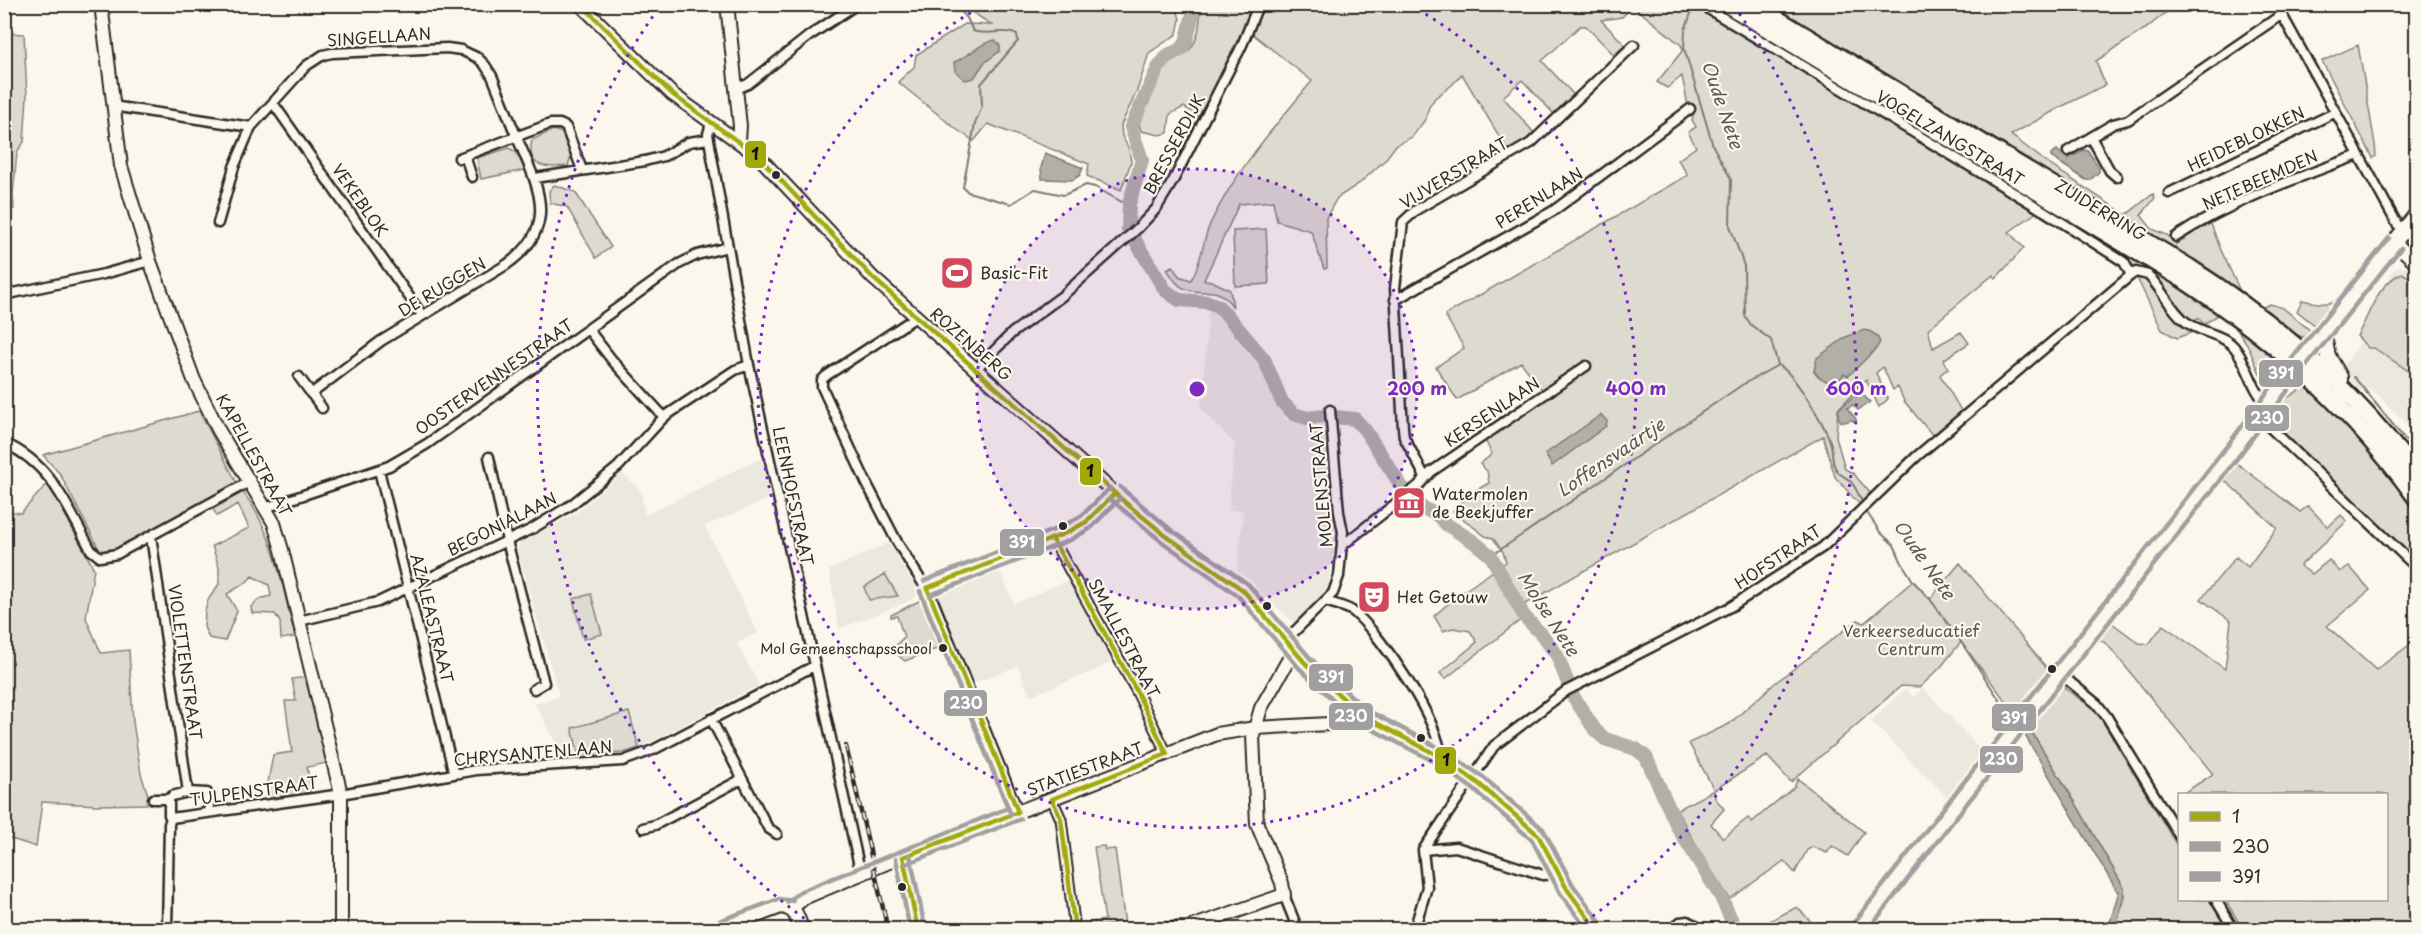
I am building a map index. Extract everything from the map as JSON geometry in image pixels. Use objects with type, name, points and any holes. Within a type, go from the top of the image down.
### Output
[{"type":"highway","name":"ZUIDERRING","points":[[1726,4],[2182,279],[2340,385],[2385,434],[2416,474]]},
{"type":"highway","name":"ZUIDERRING","points":[[1753,4],[2189,267],[2244,303],[2301,359],[2332,398],[2373,442],[2416,498]]},
{"type":"main road","points":[[2301,359],[2416,215]]},
{"type":"main road","points":[[2323,332],[2328,356],[2340,377],[2340,385]]},
{"type":"main road","points":[[716,930],[781,906],[792,908],[801,930]]},
{"type":"street","name":"KAPELLESTRAAT","points":[[101,4],[121,166],[150,261],[194,380],[219,431],[277,532],[341,794],[341,930]]},
{"type":"street","name":"ROZENBERG","points":[[580,4],[672,94],[711,123],[739,140],[774,170],[873,278],[1115,493],[1166,535],[1243,590],[1311,669],[1361,715],[1442,757],[1473,779],[1538,835],[1575,902],[1597,930]]},
{"type":"street","points":[[728,4],[740,126],[739,140]]},
{"type":"street","points":[[736,89],[747,84],[809,36],[857,4]]},
{"type":"street","name":"BRESSERDIJK","points":[[976,369],[1017,329],[1062,296],[1156,209],[1173,182],[1234,60],[1242,49],[1243,39],[1259,4]]},
{"type":"street","name":"VOGELZANGSTRAAT","points":[[1700,4],[2044,211],[2124,262],[2132,274],[2136,272],[2148,275],[2183,320],[2235,348],[2256,391],[2268,405]]},
{"type":"street","points":[[2276,4],[2397,224],[2405,230]]},
{"type":"street","points":[[2068,151],[2113,124],[2128,120],[2281,15]]},
{"type":"street","name":"VIJVERSTRAAT","points":[[1425,477],[1404,437],[1395,300],[1401,228],[1406,217],[1531,143],[1634,45]]},
{"type":"street","name":"SINGELLAAN","points":[[218,223],[234,167],[250,127],[306,66],[323,55],[461,50],[478,58],[485,65],[518,138]]},
{"type":"street","name":"VEKEBLOK","points":[[273,103],[422,315]]},
{"type":"street","points":[[112,106],[250,127]]},
{"type":"street","name":"PERENLAAN","points":[[1395,300],[1553,211],[1690,109]]},
{"type":"street","name":"HEIDEBLOKKEN","points":[[2169,193],[2336,112]]},
{"type":"street","name":"LEENHOFSTRAAT","points":[[711,123],[708,139],[749,365],[861,874]]},
{"type":"street","points":[[472,177],[462,157],[518,138],[550,124],[560,124],[566,127],[582,170]]},
{"type":"street","points":[[2091,137],[2110,171],[2117,177]]},
{"type":"street","name":"DE RUGGEN","points":[[311,394],[381,341],[521,255],[532,241],[540,220],[541,199],[518,138]]},
{"type":"street","points":[[535,178],[645,161],[670,153],[688,142],[708,139]]},
{"type":"street","name":"NETEBEEMDEN","points":[[2176,237],[2280,185],[2359,155]]},
{"type":"street","points":[[2395,243],[2409,247],[2416,253]]},
{"type":"street","points":[[2395,243],[2416,262]]},
{"type":"street","name":"OOSTERVENNESTRAAT","points":[[265,508],[379,470],[427,444],[689,258],[728,247]]},
{"type":"street","points":[[4,295],[104,274],[150,261]]},
{"type":"street","name":"HOFSTRAAT","points":[[1423,850],[1494,746],[1570,688],[1732,606],[1822,547],[1916,457],[2132,274]]},
{"type":"street","points":[[916,317],[822,380],[822,387],[867,484],[908,562],[927,588],[1018,812]]},
{"type":"street","points":[[588,329],[612,360],[664,417]]},
{"type":"street","points":[[1858,930],[2259,417],[2301,359]]},
{"type":"street","name":"BEGONIALAAN","points":[[300,621],[364,606],[507,541],[558,514],[618,467],[664,417],[735,370],[749,365]]},
{"type":"street","name":"KERSENLAAN","points":[[1344,544],[1410,493],[1425,477],[1586,366]]},
{"type":"street","points":[[299,377],[322,408]]},
{"type":"street","name":"MOLENSTRAAT","points":[[1290,645],[1337,585],[1344,544],[1330,414]]},
{"type":"street","points":[[2259,417],[2416,567]]},
{"type":"street","points":[[4,443],[32,458],[45,471],[91,550],[100,557],[117,554],[249,482]]},
{"type":"street","points":[[489,457],[507,541],[544,683],[534,689]]},
{"type":"street","name":"AZALEASTRAAT","points":[[379,470],[454,774]]},
{"type":"street","points":[[927,588],[1086,522],[1115,493]]},
{"type":"street","name":"VIOLETTENSTRAAT","points":[[151,536],[189,792]]},
{"type":"street","name":"SMALLESTRAAT","points":[[1052,538],[1136,690],[1167,754]]},
{"type":"street","points":[[1325,601],[1353,611],[1373,635],[1423,704],[1438,738],[1442,757]]},
{"type":"street","points":[[1290,645],[1261,708],[1255,728],[1257,824],[1282,883],[1298,930]]},
{"type":"street","name":"CHRYSANTENLAAN","points":[[341,794],[476,770],[623,761],[653,750],[814,666]]},
{"type":"street","points":[[2059,673],[2097,704],[2107,717],[2178,834]]},
{"type":"street","name":"STATIESTRAAT","points":[[792,908],[804,898],[861,874],[1217,734],[1255,728],[1348,723],[1361,715]]},
{"type":"street","points":[[711,719],[768,828],[777,834]]},
{"type":"street","points":[[643,828],[655,825],[742,779]]},
{"type":"street","points":[[166,930],[171,818],[169,799],[172,796],[189,792],[207,793],[210,812]]},
{"type":"street","name":"TULPENSTRAAT","points":[[171,818],[341,794]]},
{"type":"street","name":"TULPENSTRAAT","points":[[153,799],[169,799]]},
{"type":"street","points":[[1052,799],[1061,819],[1075,930]]},
{"type":"street","points":[[1414,930],[1427,887],[1423,850],[1456,847],[1542,875],[1558,874]]},
{"type":"street","points":[[903,857],[918,930]]},
{"type":"street","points":[[1149,930],[1188,928],[1284,894]]},
{"type":"street","points":[[2217,901],[2234,930]]},
{"type":"street","points":[[1672,930],[1680,922],[1688,921],[1702,930]]},
{"type":"shaded area","points":[[995,40],[1000,46],[1000,51],[984,63],[974,78],[965,80],[955,71],[954,62]]},
{"type":"shaded area","points":[[2057,150],[2068,159],[2084,150],[2088,151],[2099,167],[2099,172],[2090,180],[2086,180],[2051,157],[2051,154]]},
{"type":"shaded area","points":[[1045,153],[1083,168],[1080,175],[1073,180],[1042,179],[1041,168]]},
{"type":"shaded area","points":[[2416,255],[2416,434],[2380,397],[2369,389],[2360,390],[2340,370],[2362,340],[2393,270],[2400,266],[2404,268]]},
{"type":"shaded area","points":[[1209,306],[1261,360],[1273,397],[1287,420],[1327,419],[1336,522],[1339,528],[1326,595],[1295,623],[1237,574],[1243,511],[1229,509],[1229,506],[1244,507],[1230,505],[1229,502],[1235,444],[1201,409]]},
{"type":"shaded area","points":[[1864,330],[1872,332],[1877,337],[1880,342],[1876,349],[1848,376],[1844,374],[1835,386],[1819,377],[1814,371],[1817,358],[1846,337]]},
{"type":"shaded area","points":[[1859,391],[1870,402],[1858,410],[1853,405],[1847,408],[1856,422],[1840,421],[1839,409]]},
{"type":"shaded area","points":[[1601,415],[1607,421],[1606,426],[1552,466],[1545,454]]},
{"type":"shaded area","points":[[761,458],[771,498],[705,526],[758,633],[737,643],[759,685],[639,748],[623,753],[564,757],[535,704],[559,696],[517,548],[521,542],[576,513],[622,473],[641,491],[645,515]]},
{"type":"shaded area","points":[[888,543],[920,594],[905,603],[839,629],[829,570]]},
{"type":"shaded area","points":[[998,566],[1014,604],[1071,579],[1115,659],[1101,668],[1030,696],[1018,666],[972,684],[935,591],[938,587]]},
{"type":"shaded area","points":[[1923,688],[1986,755],[1950,800],[1871,721],[1905,689],[1913,697]]},
{"type":"shaded area","points":[[2028,726],[2124,888],[2116,929],[2108,929],[2119,891],[2023,732]]},
{"type":"green space","points":[[961,5],[1168,5],[1177,9],[1180,19],[1177,34],[1149,53],[1137,91],[1121,125],[1122,136],[1129,149],[1131,162],[1121,190],[1087,176],[1089,164],[988,124],[974,141],[898,82],[914,67],[916,55],[965,24],[992,25]]},
{"type":"green space","points":[[1201,5],[1254,5],[1201,117],[1184,107],[1170,114],[1168,133],[1160,135],[1141,131],[1139,123],[1164,68],[1193,46],[1199,25]]},
{"type":"green space","points":[[1262,5],[1694,5],[2037,212],[2009,232],[2024,248],[1996,278],[1993,275],[1928,329],[1933,348],[1961,332],[1969,343],[1943,360],[1948,368],[1940,375],[1962,412],[1934,437],[1904,401],[1898,387],[1893,390],[1883,367],[1876,373],[1888,399],[1879,407],[1866,380],[1838,409],[1836,437],[1845,469],[1853,473],[1871,494],[1860,505],[1835,477],[1823,436],[1518,608],[1523,618],[1445,679],[1440,673],[1477,642],[1470,631],[1453,628],[1443,631],[1434,616],[1457,596],[1506,562],[1503,552],[1493,538],[1485,536],[1453,511],[1469,494],[1489,483],[1487,471],[1480,464],[1492,454],[1485,440],[1548,398],[1521,362],[1457,400],[1436,367],[1464,348],[1445,315],[1688,175],[1678,160],[1696,147],[1688,132],[1696,127],[1692,120],[1694,113],[1688,106],[1682,76],[1667,88],[1657,82],[1683,50],[1681,45],[1633,6],[1622,17],[1601,20],[1625,45],[1614,55],[1586,26],[1580,26],[1542,61],[1574,95],[1554,114],[1522,80],[1503,97],[1534,133],[1509,153],[1462,74],[1435,98],[1425,120],[1412,137],[1396,145],[1385,160],[1360,183],[1337,198],[1326,218],[1327,268],[1324,269],[1311,231],[1277,221],[1273,201],[1239,204],[1204,280],[1212,281],[1230,290],[1233,307],[1227,299],[1216,292],[1183,288],[1167,269],[1172,266],[1179,276],[1191,280],[1210,224],[1220,204],[1256,150],[1312,81],[1249,31]]},
{"type":"green space","points":[[1772,5],[2175,5],[2148,27],[2096,61],[2105,85],[2011,135],[2050,165],[2126,215],[2153,194],[2155,198],[2141,215],[2152,229],[2169,236],[2176,244],[2185,239],[2185,235],[2210,221],[2240,291],[2005,145]]},
{"type":"green space","points":[[5,33],[24,34],[27,97],[24,142],[17,152],[14,209],[5,209]]},
{"type":"green space","points":[[2358,45],[2375,144],[2376,156],[2373,158],[2322,61]]},
{"type":"green space","points":[[1844,84],[2221,313],[2204,324],[2198,318],[2193,324],[2140,269],[1842,87]]},
{"type":"green space","points":[[553,130],[562,133],[571,156],[568,166],[540,165],[532,157],[532,140]]},
{"type":"green space","points":[[509,148],[516,152],[525,170],[481,179],[477,158]]},
{"type":"green space","points":[[554,185],[575,192],[611,247],[596,258],[567,207],[550,203],[549,191]]},
{"type":"green space","points":[[1266,229],[1269,284],[1235,286],[1233,231]]},
{"type":"green space","points":[[2402,273],[2416,281],[2416,376],[2374,348],[2368,348],[2357,336],[2380,292],[2393,278]]},
{"type":"green space","points":[[2136,276],[2146,277],[2196,331],[2177,338],[2162,330]]},
{"type":"green space","points":[[2340,297],[2317,327],[2297,311],[2302,300],[2327,303]]},
{"type":"green space","points":[[2270,304],[2283,308],[2312,332],[2303,337],[2294,334],[2263,307]]},
{"type":"green space","points":[[2232,322],[2275,357],[2280,369],[2273,367],[2268,379],[2262,378],[2247,344]]},
{"type":"green space","points":[[2300,384],[2307,385],[2324,400],[2375,457],[2416,513],[2416,561],[2286,436],[2272,415],[2285,399],[2298,391]]},
{"type":"green space","points":[[199,411],[237,483],[117,550],[100,551],[60,474],[43,455]]},
{"type":"green space","points":[[2234,461],[2300,512],[2308,506],[2328,527],[2341,515],[2347,521],[2300,566],[2312,574],[2329,560],[2340,572],[2349,566],[2370,590],[2327,626],[2376,670],[2416,640],[2416,696],[2410,700],[2416,715],[2416,929],[2243,929],[2226,901],[2388,901],[2388,793],[2184,793],[2213,774],[2107,644],[2095,637],[2108,620],[2139,643],[2149,644],[2163,625],[2225,669],[2231,621],[2201,599],[2236,557],[2248,567],[2277,528],[2221,477]]},
{"type":"green space","points":[[48,483],[94,569],[86,618],[101,653],[129,650],[133,722],[141,774],[148,795],[147,804],[98,805],[42,802],[36,847],[5,837],[5,511],[21,513]]},
{"type":"green space","points":[[243,492],[263,525],[270,543],[295,637],[281,639],[280,622],[275,614],[252,613],[251,607],[259,599],[271,596],[269,585],[252,576],[247,582],[227,594],[237,611],[225,641],[209,638],[204,627],[208,600],[219,584],[219,567],[212,546],[249,528],[238,504],[217,516],[213,509]]},
{"type":"green space","name":"Verkeerseducatief Centrum","points":[[1960,563],[2050,672],[2017,716],[1961,642],[1940,668],[1920,687],[1901,686],[1791,782],[1767,756],[1714,790],[1689,743],[1729,724],[1775,683],[1858,620],[1864,623],[1913,581],[1930,599]]},
{"type":"green space","points":[[885,574],[898,596],[869,600],[864,587]]},
{"type":"green space","points":[[591,594],[602,634],[583,639],[573,599]]},
{"type":"green space","points":[[923,599],[944,646],[905,661],[899,656],[897,644],[904,637],[897,616],[891,617],[891,615]]},
{"type":"green space","points":[[305,677],[327,763],[307,767],[311,792],[269,799],[268,782],[273,755],[292,752],[285,701],[296,701],[292,679]]},
{"type":"green space","points":[[2059,684],[2092,708],[2102,720],[2178,847],[2178,901],[2210,901],[2227,929],[2116,929],[2124,888],[2028,726]]},
{"type":"green space","points":[[629,712],[639,748],[623,753],[587,755],[584,751],[578,752],[572,728]]},
{"type":"green space","points":[[1798,779],[1864,832],[1848,856],[1832,846],[1827,853],[1813,847],[1807,850],[1795,873],[1784,861],[1730,899],[1704,859],[1677,810],[1714,790],[1715,798],[1724,809],[1711,824],[1723,838],[1748,818],[1752,822],[1794,787]]},
{"type":"green space","points":[[1104,846],[1105,850],[1115,849],[1125,925],[1113,922],[1113,925],[1088,927],[1085,923],[1105,920],[1094,847]]},
{"type":"green space","points":[[1797,907],[1818,929],[1754,929]]},
{"type":"waterway","points":[[955,4],[967,18],[973,31],[1012,33],[1017,35],[1018,41],[981,84],[982,106],[975,124],[963,187],[968,192],[1011,204],[1035,189],[1064,195],[1086,185],[1095,187],[1129,206]]},
{"type":"waterway","name":"Molse Nete","points":[[1192,4],[1193,14],[1186,42],[1182,49],[1168,55],[1158,68],[1131,127],[1142,160],[1129,204],[1128,229],[1165,290],[1179,300],[1208,302],[1218,306],[1226,314],[1264,359],[1282,402],[1294,414],[1307,418],[1325,416],[1355,419],[1365,430],[1402,487],[1422,508],[1436,514],[1446,524],[1491,556],[1524,616],[1557,655],[1573,696],[1595,730],[1605,739],[1636,749],[1646,757],[1678,828],[1721,897],[1736,930]]},
{"type":"waterway","name":"Oude Nete","points":[[1694,5],[1685,30],[1684,48],[1713,146],[1731,179],[1730,226],[1744,266],[1745,316],[1751,325],[1771,340],[1778,365],[1800,388],[1823,426],[1831,445],[1836,469],[1853,484],[1861,500]]},
{"type":"waterway","name":"Loffensvaartje","points":[[1491,556],[1742,385],[1778,365]]},
{"type":"waterway","points":[[2354,377],[2416,453]]},
{"type":"waterway","name":"Oude Nete","points":[[1866,511],[1880,532],[1894,545],[1913,581],[1930,599],[1961,642],[2013,720]]},
{"type":"railway","points":[[846,746],[888,930]]},
{"type":"transit line","name":"1","points":[[581,4],[672,94],[758,156],[873,278],[1127,504],[1165,535],[1243,590],[1305,663],[1361,715],[1441,757],[1478,783],[1538,835],[1567,889],[1597,930]]},
{"type":"transit line","name":"391","points":[[1852,925],[2230,442],[2291,360],[2389,238]]},
{"type":"transit line","name":"230","points":[[1868,930],[2242,452],[2303,370],[2401,248]]},
{"type":"transit line","name":"391","points":[[1120,487],[1170,529],[1248,584],[1310,658],[1365,709],[1445,751],[1483,777],[1543,829],[1573,885],[1603,926]]},
{"type":"transit line","name":"391","points":[[924,581],[1063,526],[1081,516],[1110,488]]},
{"type":"transit line","name":"1","points":[[927,588],[1066,533],[1086,522],[1115,493]]},
{"type":"transit line","name":"230","points":[[930,595],[1070,540],[1091,528],[1120,498]]},
{"type":"transit line","name":"230","points":[[1110,499],[1161,541],[1238,596],[1299,668],[1356,721],[1437,763],[1473,789],[1532,840],[1560,893],[1587,930]]},
{"type":"transit line","name":"1","points":[[1052,538],[1136,690],[1167,754],[1052,799],[1061,819],[1075,930]]},
{"type":"transit line","name":"1","points":[[927,588],[1018,812]]},
{"type":"transit line","name":"230","points":[[920,591],[1011,815]]},
{"type":"transit line","name":"391","points":[[787,902],[801,891],[1008,808],[920,591]]},
{"type":"transit line","name":"1","points":[[903,857],[1018,812]]},
{"type":"transit line","name":"230","points":[[906,864],[1021,819]]},
{"type":"transit line","name":"391","points":[[910,855],[925,928]]},
{"type":"transit line","name":"1","points":[[903,857],[918,930]]},
{"type":"transit line","name":"230","points":[[896,859],[910,930]]},
{"type":"transit line","name":"391","points":[[713,923],[779,899],[793,901]]},
{"type":"place","name":"Basic-Fit","points":[[957,273]]},
{"type":"place","name":"Watermolen de Beekjuffer","points":[[1409,503]]},
{"type":"place","name":"Het Getouw","points":[[1374,597]]},
{"type":"place","name":"Mol Gemeenschapsschool","points":[[943,648]]}]
